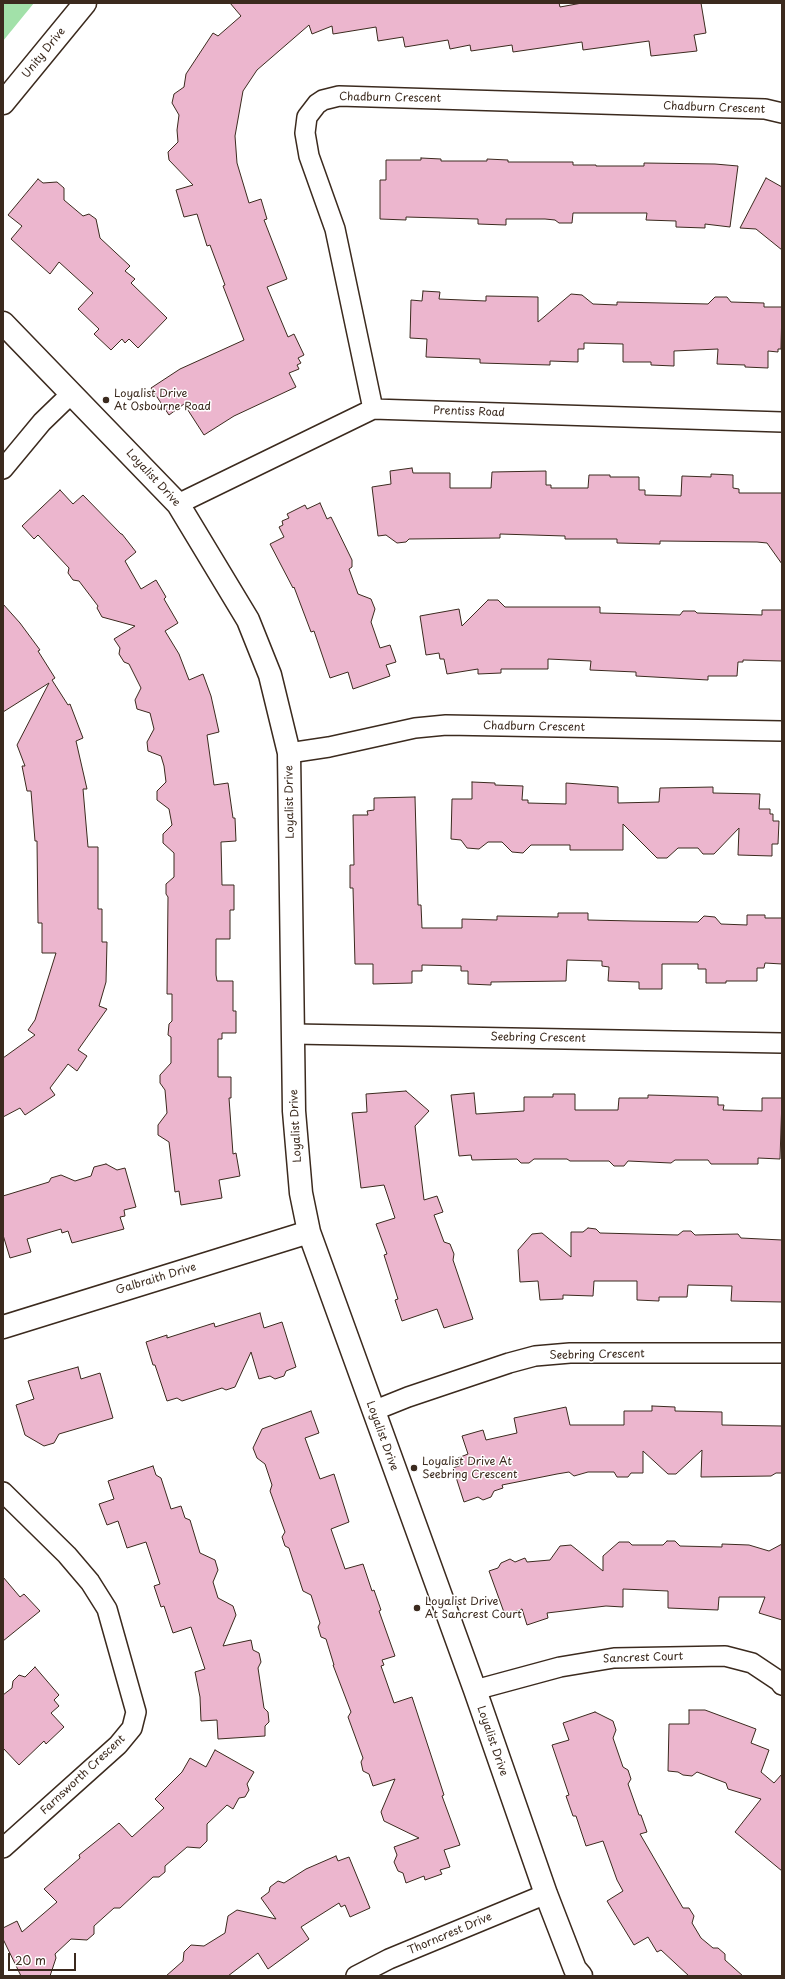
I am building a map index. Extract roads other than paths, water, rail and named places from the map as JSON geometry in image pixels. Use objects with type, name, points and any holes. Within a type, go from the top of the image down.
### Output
[{"type":"street","name":"Unity Drive","points":[[3,103],[85,3]]},
{"type":"street","name":"Chadburn Crescent","points":[[373,409],[335,229],[309,156],[306,141],[305,125],[307,117],[316,104],[323,100],[339,96],[765,108],[782,113]]},
{"type":"street","name":"Loyalist Drive","points":[[3,323],[178,504],[248,620],[270,675],[289,753],[294,1111],[301,1193],[309,1232],[546,1894],[575,1969],[581,1976]]},
{"type":"street","points":[[3,469],[42,422],[72,393]]},
{"type":"street","name":"Prentiss Road","points":[[178,504],[373,409],[782,422]]},
{"type":"street","name":"Chadburn Crescent","points":[[289,753],[329,747],[415,728],[446,725],[782,732]]},
{"type":"street","name":"Seebring Crescent","points":[[294,1034],[782,1043]]},
{"type":"street","name":"Galbraith Drive","points":[[3,1327],[309,1232]]},
{"type":"street","name":"Seebring Crescent","points":[[373,1411],[408,1397],[509,1363],[536,1356],[570,1354],[782,1354]]},
{"type":"street","name":"Farnsworth Crescent","points":[[3,1492],[67,1555],[90,1582],[107,1609],[136,1712],[132,1728],[118,1745],[3,1848]]},
{"type":"street","name":"Sancrest Court","points":[[474,1690],[560,1667],[614,1658],[726,1656],[752,1664],[779,1681],[782,1685]]},
{"type":"street","name":"Thorncrest Drive","points":[[356,1976],[389,1959],[546,1894]]},
{"type":"place","name":"Loyalist Drive At Osbourne Road","points":[[106,400]]},
{"type":"place","name":"Loyalist Drive At Seebring Crescent","points":[[414,1468]]},
{"type":"place","name":"Loyalist Drive At Sancrest Court","points":[[417,1608]]}]
